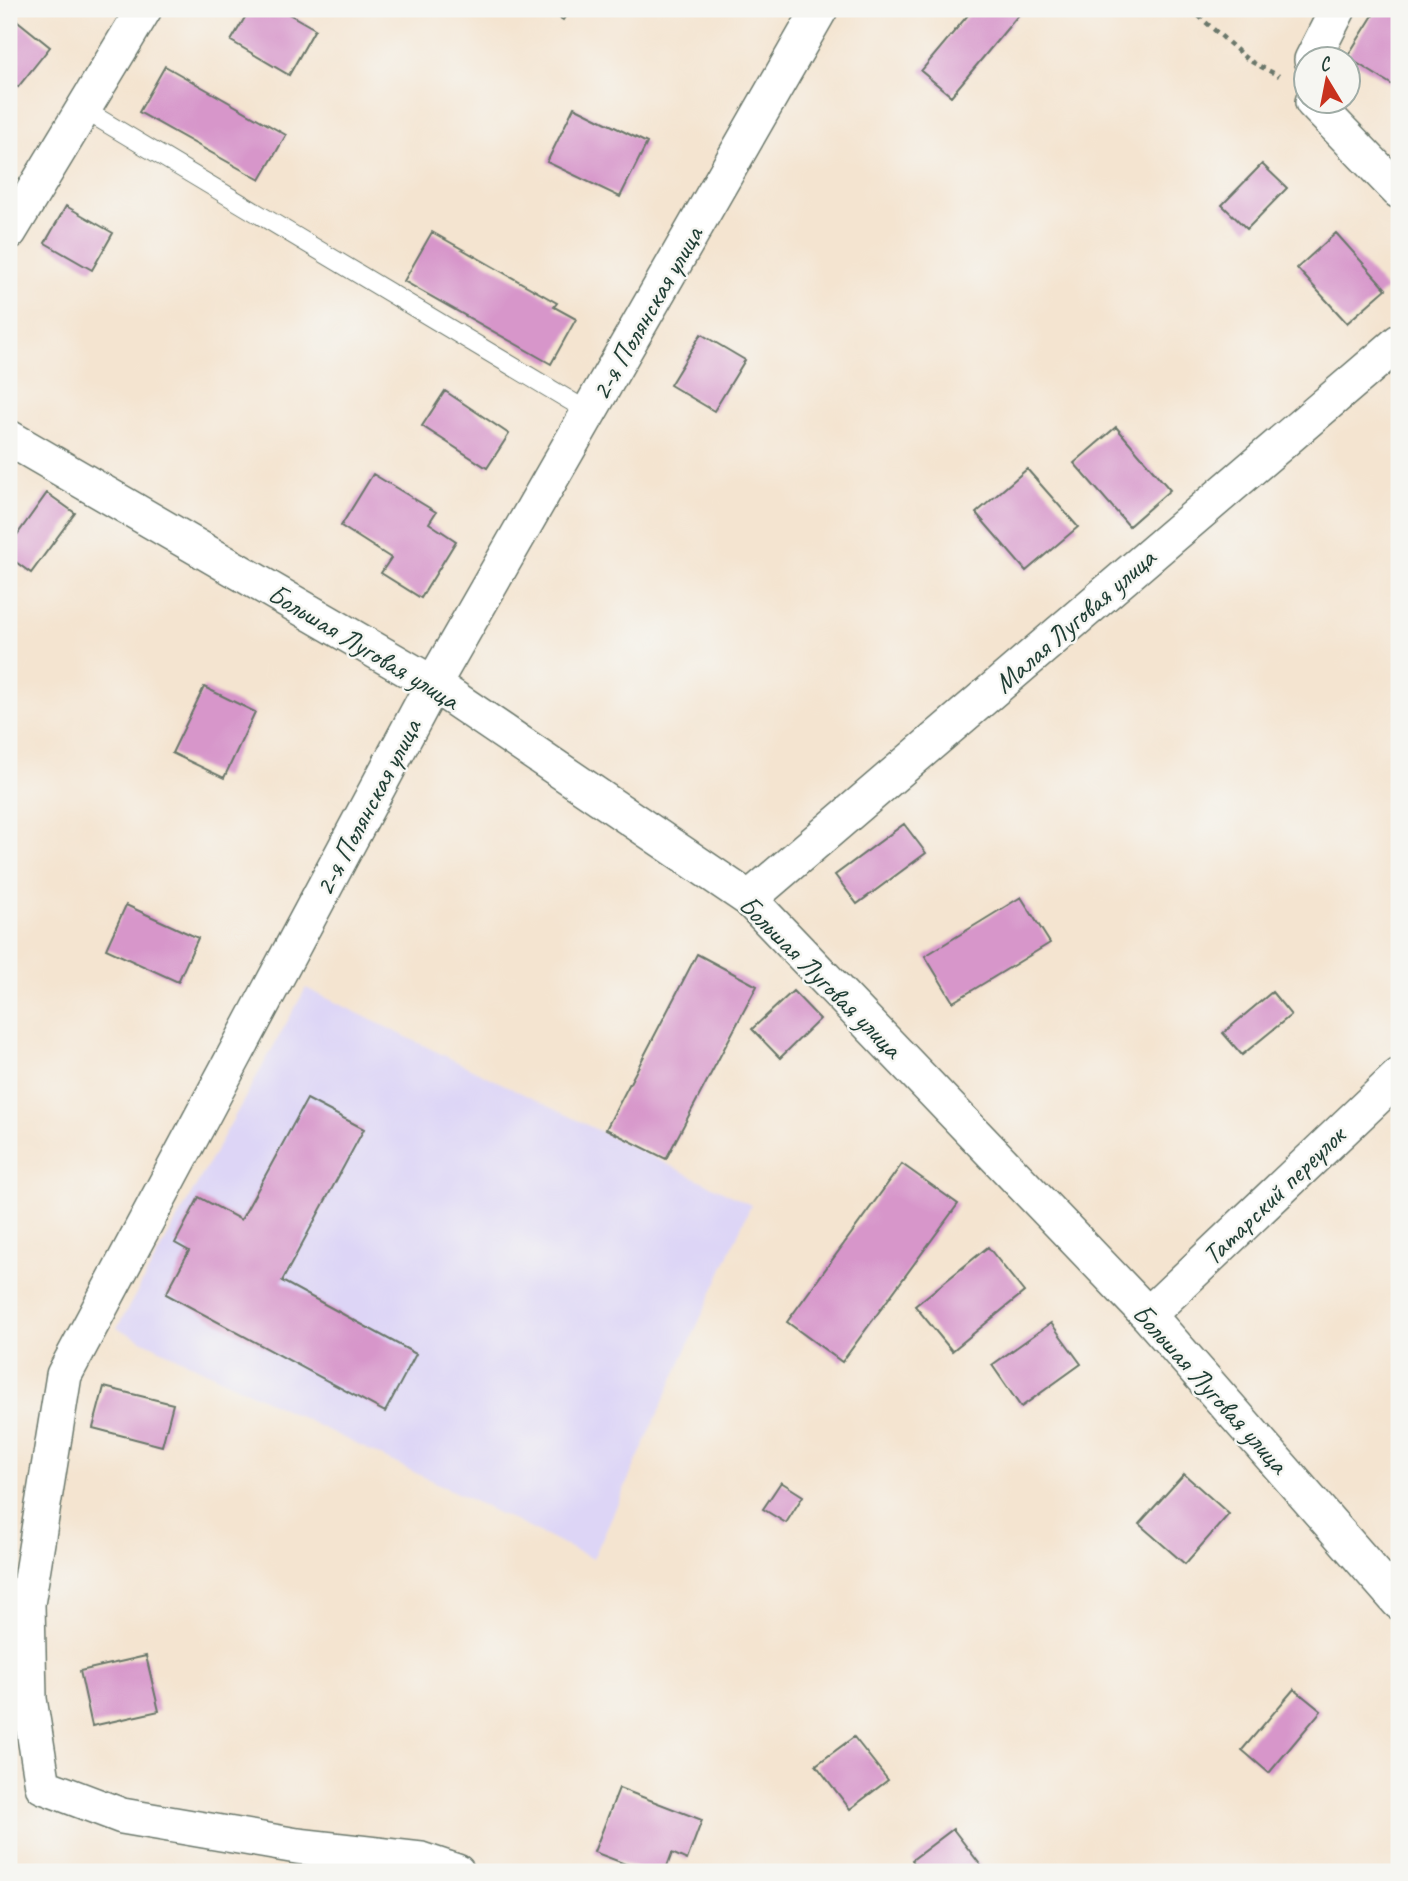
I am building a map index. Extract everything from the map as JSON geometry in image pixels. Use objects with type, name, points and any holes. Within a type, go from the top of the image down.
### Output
[{"type":"street","points":[[9,232],[144,9]]},
{"type":"street","name":"2-я Полянская улица","points":[[457,1872],[421,1860],[297,1846],[122,1816],[43,1786],[18,1603],[64,1375],[433,684],[820,9]]},
{"type":"street","points":[[1322,46],[1338,9]]},
{"type":"street","points":[[1335,116],[1399,191]]},
{"type":"street","name":"Малая Луговая улица","points":[[749,899],[1399,342]]},
{"type":"street","name":"Большая Луговая улица","points":[[9,438],[433,684],[749,899],[1148,1315],[1399,1602]]},
{"type":"street","name":"Татарский переулок","points":[[1148,1315],[1399,1076]]},
{"type":"lane","points":[[83,109],[589,412]]},
{"type":"path","points":[[1191,9],[1248,60],[1292,77]]},
{"type":"shaded area","points":[[306,988],[751,1205],[593,1559],[117,1328]]},
{"type":"building","points":[[250,9],[280,9],[315,29],[289,75],[231,41]]},
{"type":"building","points":[[545,9],[570,9],[563,20]]},
{"type":"building","points":[[973,9],[1018,9],[1021,12],[951,96],[921,71]]},
{"type":"building","points":[[1377,9],[1399,9],[1399,89],[1362,66],[1362,46],[1354,46]]},
{"type":"building","points":[[9,14],[50,47],[18,87],[9,80]]},
{"type":"building","points":[[165,66],[286,135],[260,180],[139,112]]},
{"type":"building","points":[[574,107],[647,143],[620,197],[547,162]]},
{"type":"building","points":[[1262,164],[1287,188],[1247,229],[1222,205]]},
{"type":"building","points":[[66,206],[113,233],[92,270],[45,243]]},
{"type":"building","points":[[432,232],[557,303],[554,307],[576,319],[551,364],[404,281]]},
{"type":"building","points":[[1336,233],[1386,289],[1347,323],[1297,268]]},
{"type":"building","points":[[701,334],[745,360],[714,411],[670,385]]},
{"type":"building","points":[[445,391],[509,434],[487,468],[422,426]]},
{"type":"building","points":[[1116,427],[1170,490],[1129,526],[1074,463]]},
{"type":"building","points":[[1027,469],[1078,527],[1026,571],[976,513]]},
{"type":"building","points":[[373,474],[436,512],[429,523],[456,541],[421,598],[381,573],[391,558],[341,526]]},
{"type":"building","points":[[47,493],[75,513],[31,573],[9,557],[9,546]]},
{"type":"building","points":[[204,687],[255,712],[224,778],[172,753]]},
{"type":"building","points":[[904,824],[926,853],[857,904],[835,875]]},
{"type":"building","points":[[1021,897],[1050,943],[953,1002],[925,956]]},
{"type":"building","points":[[126,905],[198,938],[178,982],[106,949]]},
{"type":"building","points":[[697,954],[757,986],[666,1159],[606,1129]]},
{"type":"building","points":[[793,991],[820,1019],[780,1058],[752,1029]]},
{"type":"building","points":[[1272,992],[1291,1015],[1242,1055],[1223,1033]]},
{"type":"building","points":[[307,1099],[364,1129],[282,1281],[416,1354],[385,1412],[166,1294],[189,1251],[175,1243],[199,1197],[241,1220]]},
{"type":"building","points":[[902,1164],[958,1204],[842,1362],[787,1322]]},
{"type":"building","points":[[988,1247],[1024,1292],[952,1351],[915,1306]]},
{"type":"building","points":[[1051,1323],[1081,1364],[1021,1407],[992,1365]]},
{"type":"building","points":[[104,1387],[173,1404],[162,1446],[93,1428]]},
{"type":"building","points":[[1184,1474],[1229,1514],[1185,1564],[1139,1524]]},
{"type":"building","points":[[781,1482],[803,1496],[786,1523],[763,1509]]},
{"type":"building","points":[[146,1656],[159,1711],[92,1726],[80,1671]]},
{"type":"building","points":[[1294,1689],[1321,1711],[1269,1773],[1242,1750]]},
{"type":"building","points":[[854,1737],[888,1780],[850,1809],[816,1765]]},
{"type":"building","points":[[619,1788],[702,1820],[687,1860],[672,1853],[665,1872],[646,1872],[594,1852]]},
{"type":"building","points":[[953,1829],[985,1871],[921,1872],[912,1860]]}]
